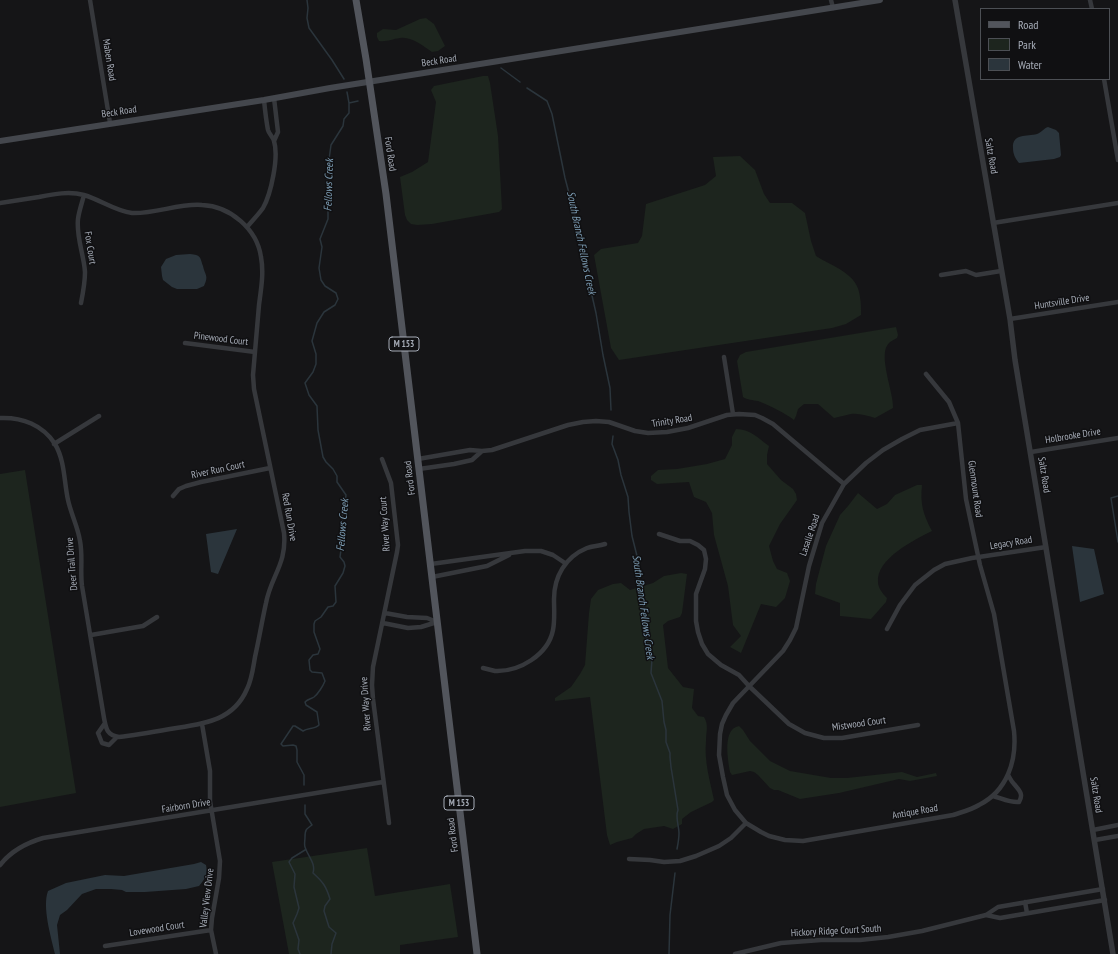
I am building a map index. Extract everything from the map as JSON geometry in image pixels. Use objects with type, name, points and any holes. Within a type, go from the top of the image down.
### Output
[{"type":"main road","name":"Ford Road","points":[[356,0],[387,202],[478,954]]},
{"type":"main road","name":"Beck Road","points":[[0,141],[264,100],[880,0]]},
{"type":"street","name":"Maben Road","points":[[90,0],[110,124]]},
{"type":"street","points":[[831,0],[832,8]]},
{"type":"street","name":"Saltz Road","points":[[955,0],[1010,320],[1015,360],[1113,954]]},
{"type":"street","points":[[1104,80],[1118,160]]},
{"type":"street","points":[[274,98],[278,132],[274,141]]},
{"type":"street","points":[[246,227],[259,213],[269,193],[276,156],[274,141],[269,132],[264,100]]},
{"type":"street","name":"Red Run Drive","points":[[0,203],[62,193],[74,193],[93,198],[117,209],[132,213],[149,212],[192,205],[211,206],[220,208],[238,218],[253,235],[261,256],[262,266],[252,375],[284,533],[285,548],[282,561],[266,600],[250,681],[243,697],[232,710],[219,719],[202,724],[115,736],[109,745],[102,742]]},
{"type":"street","name":"Fox Court","points":[[81,303],[85,272],[78,233],[78,220],[84,195]]},
{"type":"street","points":[[993,224],[1118,203]]},
{"type":"street","points":[[941,275],[966,271],[976,275],[1001,271]]},
{"type":"street","name":"Huntsville Drive","points":[[1010,320],[1118,302]]},
{"type":"street","name":"Pinewood Court","points":[[185,343],[255,352]]},
{"type":"street","points":[[724,357],[733,414]]},
{"type":"street","name":"Glenmount Road","points":[[926,374],[949,402],[958,423],[966,499],[979,558]]},
{"type":"street","name":"Trinity Road","points":[[418,459],[470,450],[482,452],[492,450],[568,425],[596,420],[609,422],[635,432],[657,433],[688,428],[727,415],[749,414],[767,420],[844,484]]},
{"type":"street","points":[[54,444],[99,416]]},
{"type":"street","name":"Deer Trail Drive","points":[[0,418],[27,422],[43,431],[54,444],[61,459],[68,500],[80,540],[82,556],[82,584],[105,723],[108,732],[115,736]]},
{"type":"street","name":"Lasalle Road","points":[[749,686],[783,651],[796,628],[809,566],[822,523],[844,484],[866,463],[883,450],[902,439],[920,430],[958,423]]},
{"type":"street","name":"Holbrooke Drive","points":[[1031,452],[1118,438]]},
{"type":"street","name":"Trinity Road","points":[[419,469],[472,460],[482,452]]},
{"type":"street","name":"River Way Court","points":[[382,459],[391,483],[398,545],[385,613]]},
{"type":"street","name":"River Run Court","points":[[173,496],[179,489],[186,486],[270,468]]},
{"type":"street","name":"Mistwood Court","points":[[660,534],[680,541],[690,541],[704,550],[706,559],[705,569],[696,594],[696,621],[702,644],[708,654],[721,665],[739,675],[789,724],[805,733],[824,738],[842,738],[918,725]]},
{"type":"street","points":[[483,668],[494,671],[506,670],[518,667],[539,655],[547,644],[553,630],[554,597],[559,573],[566,563],[587,548],[605,544]]},
{"type":"street","name":"Legacy Road","points":[[887,629],[900,605],[915,585],[934,570],[945,564],[1046,546]]},
{"type":"street","points":[[430,564],[525,551],[541,552],[553,555],[566,563]]},
{"type":"street","points":[[432,577],[478,569],[512,553]]},
{"type":"street","points":[[477,558],[478,569]]},
{"type":"street","name":"Antique Road","points":[[749,686],[733,703],[726,715],[718,746],[722,775],[727,795],[735,810],[746,823],[761,832],[774,838],[791,841],[803,841],[953,815],[981,805],[993,796],[1008,775],[1013,760],[1015,745],[1014,731],[994,614],[979,558]]},
{"type":"street","points":[[385,613],[408,617],[427,618],[437,622]]},
{"type":"street","name":"River Way Drive","points":[[385,613],[373,667],[372,684],[388,823]]},
{"type":"street","points":[[91,635],[143,626],[157,617]]},
{"type":"street","points":[[383,623],[408,628],[421,627],[437,622]]},
{"type":"street","name":"Deer Trail Drive","points":[[102,742],[98,733],[105,723]]},
{"type":"street","name":"Valley View Drive","points":[[202,724],[210,771],[210,801],[220,855],[220,868],[211,930],[216,954]]},
{"type":"street","points":[[993,796],[1014,802],[1018,802],[1022,798],[1021,793],[1008,775]]},
{"type":"street","name":"Fairborn Drive","points":[[0,865],[21,847],[43,838],[383,782]]},
{"type":"street","points":[[629,859],[664,862],[680,861],[719,846],[731,838],[746,823]]},
{"type":"street","points":[[1093,830],[1118,826]]},
{"type":"street","points":[[1094,840],[1118,836]]},
{"type":"street","name":"Hickory Ridge Court South","points":[[735,954],[781,943],[820,940],[860,940],[922,931],[986,915],[998,907],[1103,889]]},
{"type":"street","name":"Hickory Ridge Court South","points":[[986,915],[1000,918],[1104,900]]},
{"type":"street","points":[[1025,902],[1027,913]]},
{"type":"street","name":"Lovewood Court","points":[[105,946],[211,930]]},
{"type":"green space","points":[[426,18],[434,24],[445,46],[438,51],[432,52],[408,38],[379,41],[377,37],[377,33],[383,29],[396,30],[420,19]]},
{"type":"green space","points":[[488,76],[490,83],[498,136],[502,209],[499,212],[432,224],[411,224],[405,215],[400,177],[412,172],[428,162],[436,102],[431,90],[434,86]]},
{"type":"green space","points":[[740,156],[755,170],[764,194],[770,203],[792,203],[805,213],[816,256],[850,276],[855,282],[860,297],[861,315],[846,324],[832,328],[619,360],[611,348],[594,255],[601,249],[638,243],[642,236],[646,204],[705,185],[716,176],[713,157]]},
{"type":"green space","points":[[896,327],[898,335],[897,338],[889,343],[886,348],[885,356],[885,364],[893,401],[893,408],[875,418],[849,414],[834,418],[818,404],[804,404],[798,409],[794,420],[767,405],[743,397],[737,361],[740,355],[746,352]]},
{"type":"green space","points":[[736,429],[750,432],[769,446],[767,464],[781,480],[793,489],[797,500],[780,524],[769,546],[777,569],[787,573],[790,581],[785,598],[776,607],[761,604],[741,653],[730,647],[741,636],[733,625],[728,586],[714,535],[712,513],[706,502],[694,497],[689,482],[657,484],[651,480],[651,476],[658,470],[677,469],[707,464],[725,459],[732,445],[732,437]]},
{"type":"green space","points":[[25,470],[76,793],[0,807],[0,474]]},
{"type":"green space","points":[[917,485],[922,485],[921,498],[923,509],[932,531],[906,545],[889,558],[883,566],[879,574],[878,584],[881,591],[887,598],[886,602],[871,619],[840,616],[840,603],[815,594],[816,584],[826,546],[840,515],[858,493],[877,509],[887,504],[895,495]]},
{"type":"green space","points":[[681,573],[687,574],[682,613],[680,617],[668,621],[663,625],[668,668],[683,687],[694,689],[692,708],[698,716],[704,717],[706,720],[707,763],[714,800],[691,812],[682,819],[682,824],[673,829],[664,826],[644,829],[632,838],[610,845],[607,835],[590,697],[555,701],[555,698],[571,687],[585,665],[591,599],[598,590],[613,584],[621,583],[630,590],[653,583],[664,576]]},
{"type":"green space","points":[[739,726],[750,741],[770,761],[790,771],[831,778],[847,778],[902,772],[917,777],[936,773],[937,776],[910,781],[899,779],[839,793],[800,799],[770,788],[754,772],[750,771],[732,775],[728,760],[728,739],[734,728]]},
{"type":"green space","points":[[367,848],[375,896],[450,884],[458,937],[400,945],[400,954],[289,954],[272,862]]},
{"type":"water","points":[[1048,127],[1059,133],[1060,157],[1019,163],[1013,152],[1013,143],[1015,140],[1021,136],[1037,134]]},
{"type":"water","points":[[190,254],[198,256],[200,259],[206,277],[204,286],[197,289],[177,289],[172,287],[163,280],[161,267],[166,259],[176,255]]},
{"type":"water","points":[[237,529],[218,574],[211,572],[206,534]]},
{"type":"water","points":[[1072,546],[1094,549],[1104,594],[1080,602]]},
{"type":"water","points":[[201,862],[206,865],[207,871],[199,886],[186,889],[145,892],[96,889],[82,894],[67,910],[60,915],[57,925],[60,954],[55,954],[49,931],[46,905],[48,891],[66,883],[105,875],[124,876]]},
{"type":"waterway","name":"Fellows Creek","points":[[307,0],[307,18],[309,28],[344,79]]},
{"type":"waterway","name":"South Branch Fellows Creek","points":[[501,68],[520,82]]},
{"type":"waterway","name":"South Branch Fellows Creek","points":[[527,88],[547,101],[552,114],[596,313],[610,388],[611,410]]},
{"type":"waterway","name":"Fellows Creek","points":[[304,785],[304,775],[297,762],[296,746],[283,746],[281,744],[293,726],[303,731],[319,725],[317,712],[306,705],[305,702],[316,696],[325,681],[322,673],[312,672],[310,670],[309,660],[313,655],[318,654],[320,649],[314,632],[314,624],[328,607],[333,606],[336,602],[335,586],[343,573],[345,566],[340,557],[343,535],[342,514],[346,495],[337,482],[337,476],[333,469],[323,457],[318,430],[317,406],[309,395],[305,383],[313,372],[316,364],[316,354],[312,341],[317,323],[324,312],[335,305],[338,299],[336,293],[325,286],[321,280],[319,268],[322,247],[320,239],[328,219],[327,174],[331,145],[343,126],[344,119],[349,113],[347,92]]},
{"type":"waterway","name":"South Branch Fellows Creek","points":[[349,103],[358,101]]},
{"type":"waterway","name":"South Branch Fellows Creek","points":[[613,436],[612,444],[628,497],[632,536],[638,560],[638,576],[641,591],[639,597],[644,608],[648,651],[652,659],[651,673],[662,701],[666,742],[670,753],[678,810],[677,819],[679,835],[677,849]]},
{"type":"waterway","points":[[1118,496],[1111,498],[1118,542]]},
{"type":"waterway","name":"Fellows Creek","points":[[305,805],[305,814],[312,825],[307,829],[305,835],[306,851],[313,863],[313,873],[324,884],[329,895],[330,899],[325,906],[324,911],[329,927],[336,933],[332,944],[331,954]]},
{"type":"waterway","points":[[300,954],[298,949],[299,940],[293,923],[299,908],[294,887],[295,874],[289,862],[292,858],[305,850]]},
{"type":"waterway","name":"South Branch Fellows Creek","points":[[669,954],[670,915],[675,873]]}]
